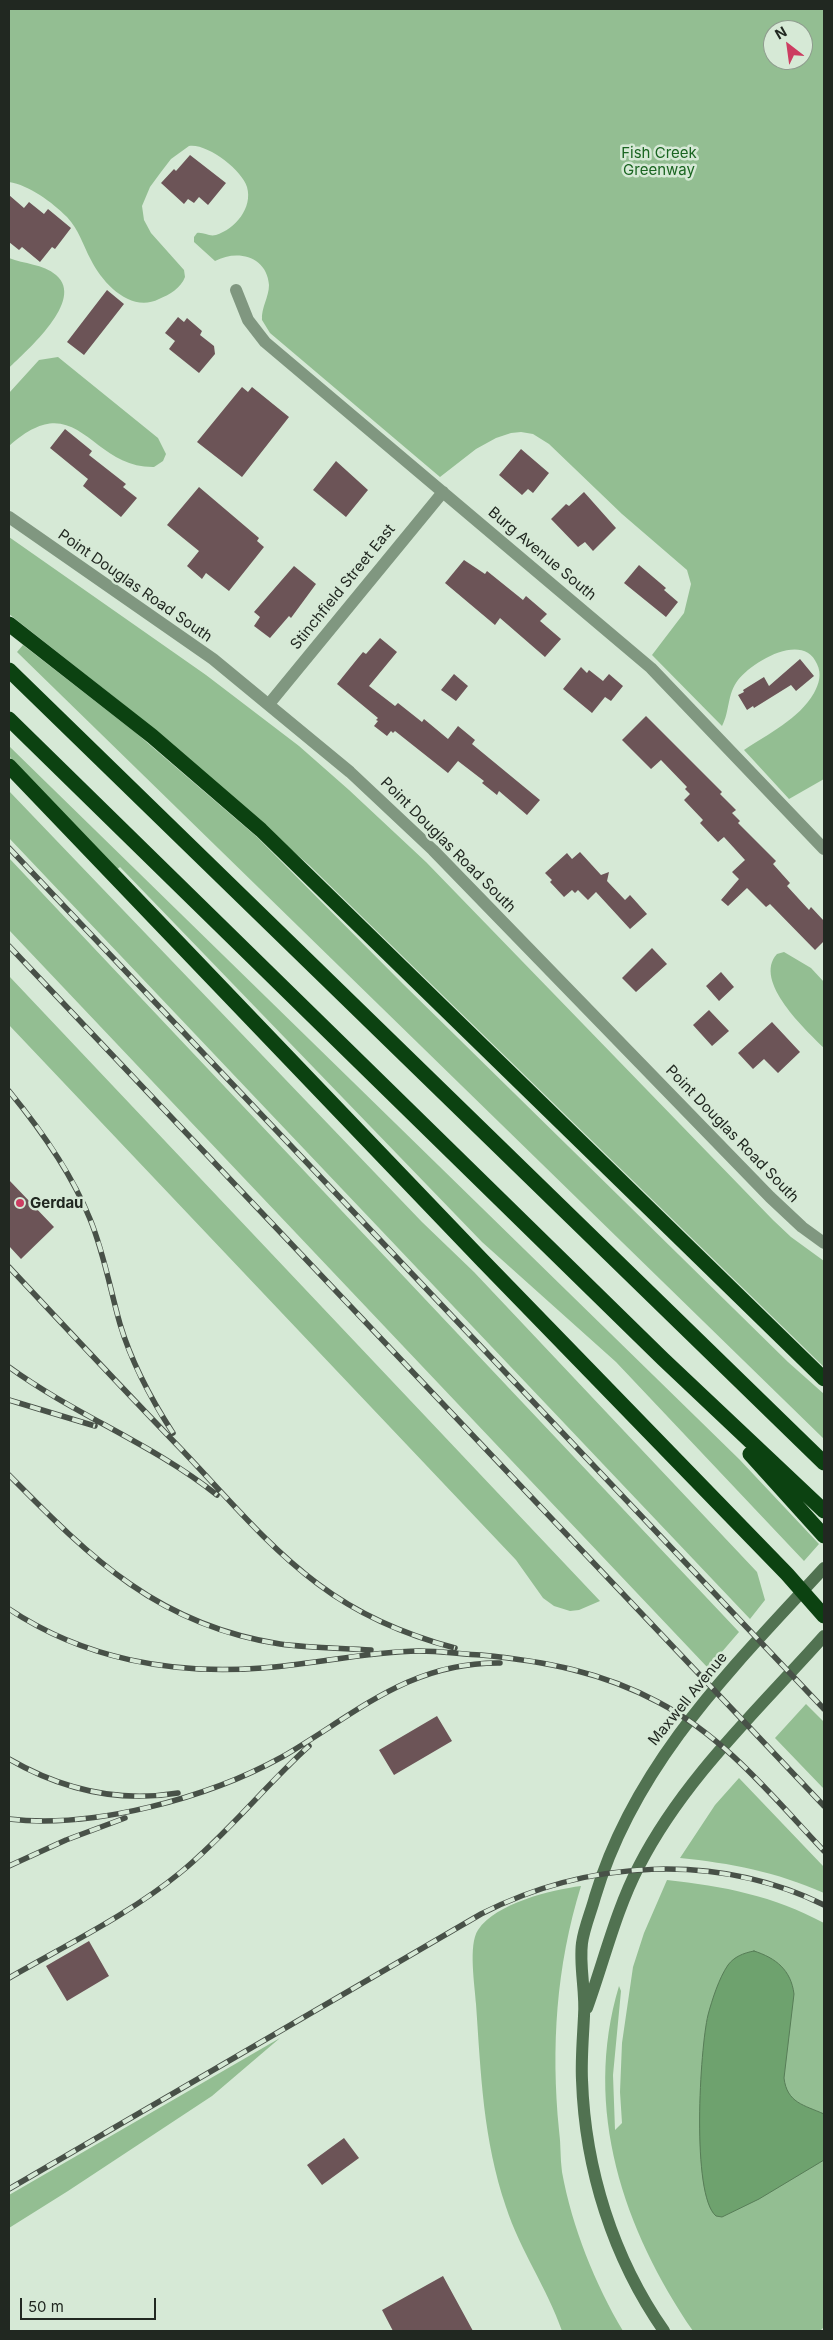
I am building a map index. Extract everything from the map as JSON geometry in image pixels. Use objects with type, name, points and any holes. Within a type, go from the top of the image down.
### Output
[{"type":"highway","points":[[9,624],[152,736],[261,830],[824,1379]]},
{"type":"highway","points":[[9,670],[824,1463]]},
{"type":"highway","points":[[9,719],[663,1358],[824,1511]]},
{"type":"highway","points":[[9,766],[483,1262],[803,1591],[824,1616]]},
{"type":"highway","points":[[663,1358],[824,1536]]},
{"type":"main road","name":"Maxwell Avenue","points":[[664,2331],[623,2256],[598,2189],[592,2163],[583,2099],[581,2055],[584,2015],[582,1943],[605,1867],[621,1828],[659,1760],[696,1710],[824,1568]]},
{"type":"main road","name":"Maxwell Avenue","points":[[584,2015],[612,1933],[639,1866],[680,1798],[700,1773],[824,1636]]},
{"type":"street","name":"Burg Avenue South","points":[[236,290],[248,320],[265,342],[651,668],[824,849]]},
{"type":"street","name":"Stinchfield Street East","points":[[269,704],[442,492]]},
{"type":"street","name":"Point Douglas Road South","points":[[9,517],[212,660],[269,704],[410,827],[770,1197],[802,1227],[824,1243]]},
{"type":"green space","name":"Fish Creek Greenway","points":[[9,9],[824,9],[824,779],[789,799],[744,750],[792,718],[808,702],[816,690],[820,675],[819,668],[810,654],[801,650],[790,650],[765,658],[754,665],[734,685],[722,726],[652,655],[684,613],[691,584],[687,570],[622,514],[549,444],[533,434],[511,433],[496,438],[476,449],[440,477],[270,333],[262,320],[269,285],[263,267],[257,261],[241,256],[224,257],[215,261],[194,242],[194,237],[197,233],[216,235],[230,228],[245,210],[248,195],[244,180],[223,159],[205,149],[189,146],[171,159],[150,187],[142,206],[144,220],[151,233],[184,270],[185,277],[181,285],[174,291],[149,302],[138,302],[128,299],[110,287],[96,269],[78,232],[67,217],[40,195],[9,182]]},
{"type":"green space","points":[[9,258],[51,271],[63,285],[64,298],[59,311],[39,338],[9,368]]},
{"type":"green space","points":[[58,357],[158,438],[166,454],[163,461],[154,467],[132,464],[68,426],[52,423],[32,429],[9,446],[9,393],[39,360]]},
{"type":"green space","points":[[9,537],[206,675],[299,746],[349,790],[426,862],[773,1220],[791,1237],[824,1261],[824,1367],[309,865],[118,700],[9,614]]},
{"type":"green space","points":[[23,645],[136,733],[257,837],[403,984],[788,1362],[824,1394],[824,1439],[17,652]]},
{"type":"green space","points":[[9,746],[739,1459],[819,1544],[804,1561],[616,1362],[482,1242],[120,867],[116,870],[9,756]]},
{"type":"green space","points":[[9,791],[422,1222],[474,1272],[757,1572],[765,1600],[750,1619],[9,838]]},
{"type":"green space","points":[[9,858],[739,1632],[708,1668],[9,930]]},
{"type":"green space","points":[[784,952],[811,968],[824,982],[824,1048],[795,1018],[776,991],[771,978],[771,965],[777,954]]},
{"type":"green space","points":[[9,976],[600,1601],[579,1610],[570,1611],[554,1606],[543,1598],[516,1560],[9,1025]]},
{"type":"green space","points":[[806,1704],[824,1722],[824,1789],[775,1738]]},
{"type":"green space","points":[[739,1778],[824,1867],[824,1893],[771,1874],[680,1858],[715,1805]]},
{"type":"green space","points":[[667,1880],[708,1885],[767,1899],[824,1923],[824,2327],[820,2331],[693,2331],[668,2292],[647,2252],[630,2210],[616,2167],[608,2123],[605,2078],[609,2032],[619,1986],[621,1991],[613,2075],[615,2130],[622,2123],[620,2092],[622,2043],[633,1967],[644,1933]]},
{"type":"green space","points":[[581,1886],[566,1947],[558,2007],[556,2068],[561,2167],[566,2193],[578,2234],[594,2275],[623,2331],[562,2331],[506,2207],[492,2157],[484,2107],[473,1966],[473,1945],[478,1930],[497,1912],[525,1899]]},
{"type":"green space","points":[[280,2038],[212,2096],[9,2228],[9,2195]]},
{"type":"shaded area","points":[[754,1951],[776,1961],[790,1978],[794,1994],[784,2078],[789,2093],[793,2098],[803,2105],[824,2114],[824,2160],[759,2199],[722,2217],[716,2216],[708,2203],[700,2152],[700,2088],[705,2032],[708,2015],[725,1970],[730,1962],[736,1958]]},
{"type":"building","points":[[190,155],[226,183],[208,205],[199,197],[194,203],[188,199],[184,204],[161,183],[174,169],[176,171]]},
{"type":"building","points":[[9,195],[24,208],[29,202],[44,214],[48,209],[71,228],[55,249],[52,247],[40,262],[22,247],[19,250],[9,242]]},
{"type":"building","points":[[107,290],[124,304],[84,355],[67,342]]},
{"type":"building","points":[[178,317],[184,322],[187,318],[202,331],[200,335],[214,346],[215,354],[199,373],[169,349],[175,341],[165,333]]},
{"type":"building","points":[[242,387],[248,392],[252,387],[289,417],[242,477],[197,442]]},
{"type":"building","points":[[65,429],[92,451],[89,455],[126,484],[123,487],[137,498],[121,517],[83,486],[88,479],[50,448]]},
{"type":"building","points":[[521,449],[549,473],[533,493],[528,489],[522,495],[499,475]]},
{"type":"building","points":[[336,461],[368,490],[346,517],[313,490]]},
{"type":"building","points":[[199,487],[259,538],[257,541],[264,547],[229,591],[206,573],[202,579],[187,566],[199,551],[167,525]]},
{"type":"building","points":[[584,492],[616,528],[593,551],[585,542],[578,547],[551,519],[566,504],[569,506]]},
{"type":"building","points":[[464,560],[485,574],[487,571],[523,600],[526,596],[547,614],[540,621],[561,639],[545,657],[500,618],[495,625],[445,583]]},
{"type":"building","points":[[639,565],[666,588],[664,590],[678,602],[666,617],[624,583]]},
{"type":"building","points":[[294,566],[316,584],[291,618],[289,616],[270,638],[254,626],[260,617],[254,612]]},
{"type":"building","points":[[380,638],[397,652],[369,686],[395,706],[398,703],[422,722],[424,719],[448,739],[458,726],[475,740],[472,744],[540,800],[527,815],[499,791],[497,795],[482,783],[484,781],[458,761],[448,773],[395,731],[393,733],[391,731],[387,736],[374,726],[378,718],[337,684],[363,652],[366,654]]},
{"type":"building","points":[[800,659],[814,676],[796,691],[791,685],[754,708],[753,706],[747,710],[738,695],[744,692],[743,690],[764,677],[769,686]]},
{"type":"building","points":[[581,667],[587,673],[589,670],[603,681],[609,674],[623,686],[611,701],[605,697],[592,713],[563,689]]},
{"type":"building","points":[[454,674],[468,686],[456,701],[441,690]]},
{"type":"building","points":[[646,716],[722,792],[720,794],[736,810],[732,813],[740,821],[738,823],[776,861],[773,864],[790,883],[787,886],[809,910],[811,907],[824,921],[824,941],[815,950],[770,904],[766,907],[747,888],[728,906],[721,900],[739,879],[732,872],[745,860],[724,837],[718,842],[700,823],[703,820],[684,800],[690,794],[685,789],[687,787],[661,760],[651,769],[622,740]]},
{"type":"building","points":[[580,852],[601,875],[609,872],[607,881],[625,900],[630,895],[647,914],[630,929],[596,892],[588,900],[578,890],[575,893],[572,890],[564,897],[550,882],[552,880],[545,873],[567,853],[572,859]]},
{"type":"building","points":[[652,948],[667,964],[636,992],[622,978]]},
{"type":"building","points":[[721,972],[734,987],[719,1001],[706,986]]},
{"type":"building","points":[[709,1010],[729,1031],[712,1046],[693,1025]]},
{"type":"building","points":[[772,1022],[800,1052],[778,1073],[764,1059],[753,1069],[738,1053]]},
{"type":"building","name":"Gerdau","points":[[9,1180],[54,1227],[21,1259],[9,1246]]},
{"type":"building","points":[[437,1716],[452,1741],[394,1775],[379,1750]]},
{"type":"building","points":[[89,1941],[109,1976],[67,2001],[46,1966]]},
{"type":"building","points":[[344,2138],[359,2158],[322,2185],[307,2165]]},
{"type":"building","points":[[443,2276],[473,2331],[393,2331],[382,2310]]},
{"type":"railway","points":[[9,848],[824,1709]]},
{"type":"railway","points":[[9,946],[824,1806]]},
{"type":"railway","points":[[9,1091],[54,1152],[74,1185],[90,1219],[99,1245],[120,1324],[130,1353],[150,1394],[173,1433]]},
{"type":"railway","points":[[9,1267],[247,1520],[299,1569],[334,1595],[366,1614],[419,1637],[455,1648]]},
{"type":"railway","points":[[9,1367],[60,1400],[167,1460],[217,1495]]},
{"type":"railway","points":[[9,1400],[95,1426]]},
{"type":"railway","points":[[9,1475],[69,1534],[130,1584],[163,1604],[198,1621],[237,1635],[280,1644],[371,1650]]},
{"type":"railway","points":[[9,1609],[38,1626],[68,1640],[130,1660],[163,1666],[229,1670],[301,1664],[399,1652],[427,1651],[527,1661],[594,1676],[616,1683],[658,1702],[705,1732],[747,1769],[824,1851]]},
{"type":"railway","points":[[9,1819],[42,1821],[113,1815],[185,1797],[252,1772],[282,1757],[360,1708],[411,1681],[438,1671],[468,1665],[500,1663]]},
{"type":"railway","points":[[9,1978],[141,1902],[181,1872],[214,1842],[309,1746]]},
{"type":"railway","points":[[9,1759],[49,1778],[90,1791],[134,1796],[178,1793]]},
{"type":"railway","points":[[9,1866],[66,1840],[125,1818]]},
{"type":"railway","points":[[9,2189],[481,1914],[522,1896],[564,1882],[608,1873],[652,1869],[696,1870],[740,1876],[783,1888],[824,1905]]},
{"type":"place","name":"Gerdau","points":[[20,1203]]}]
